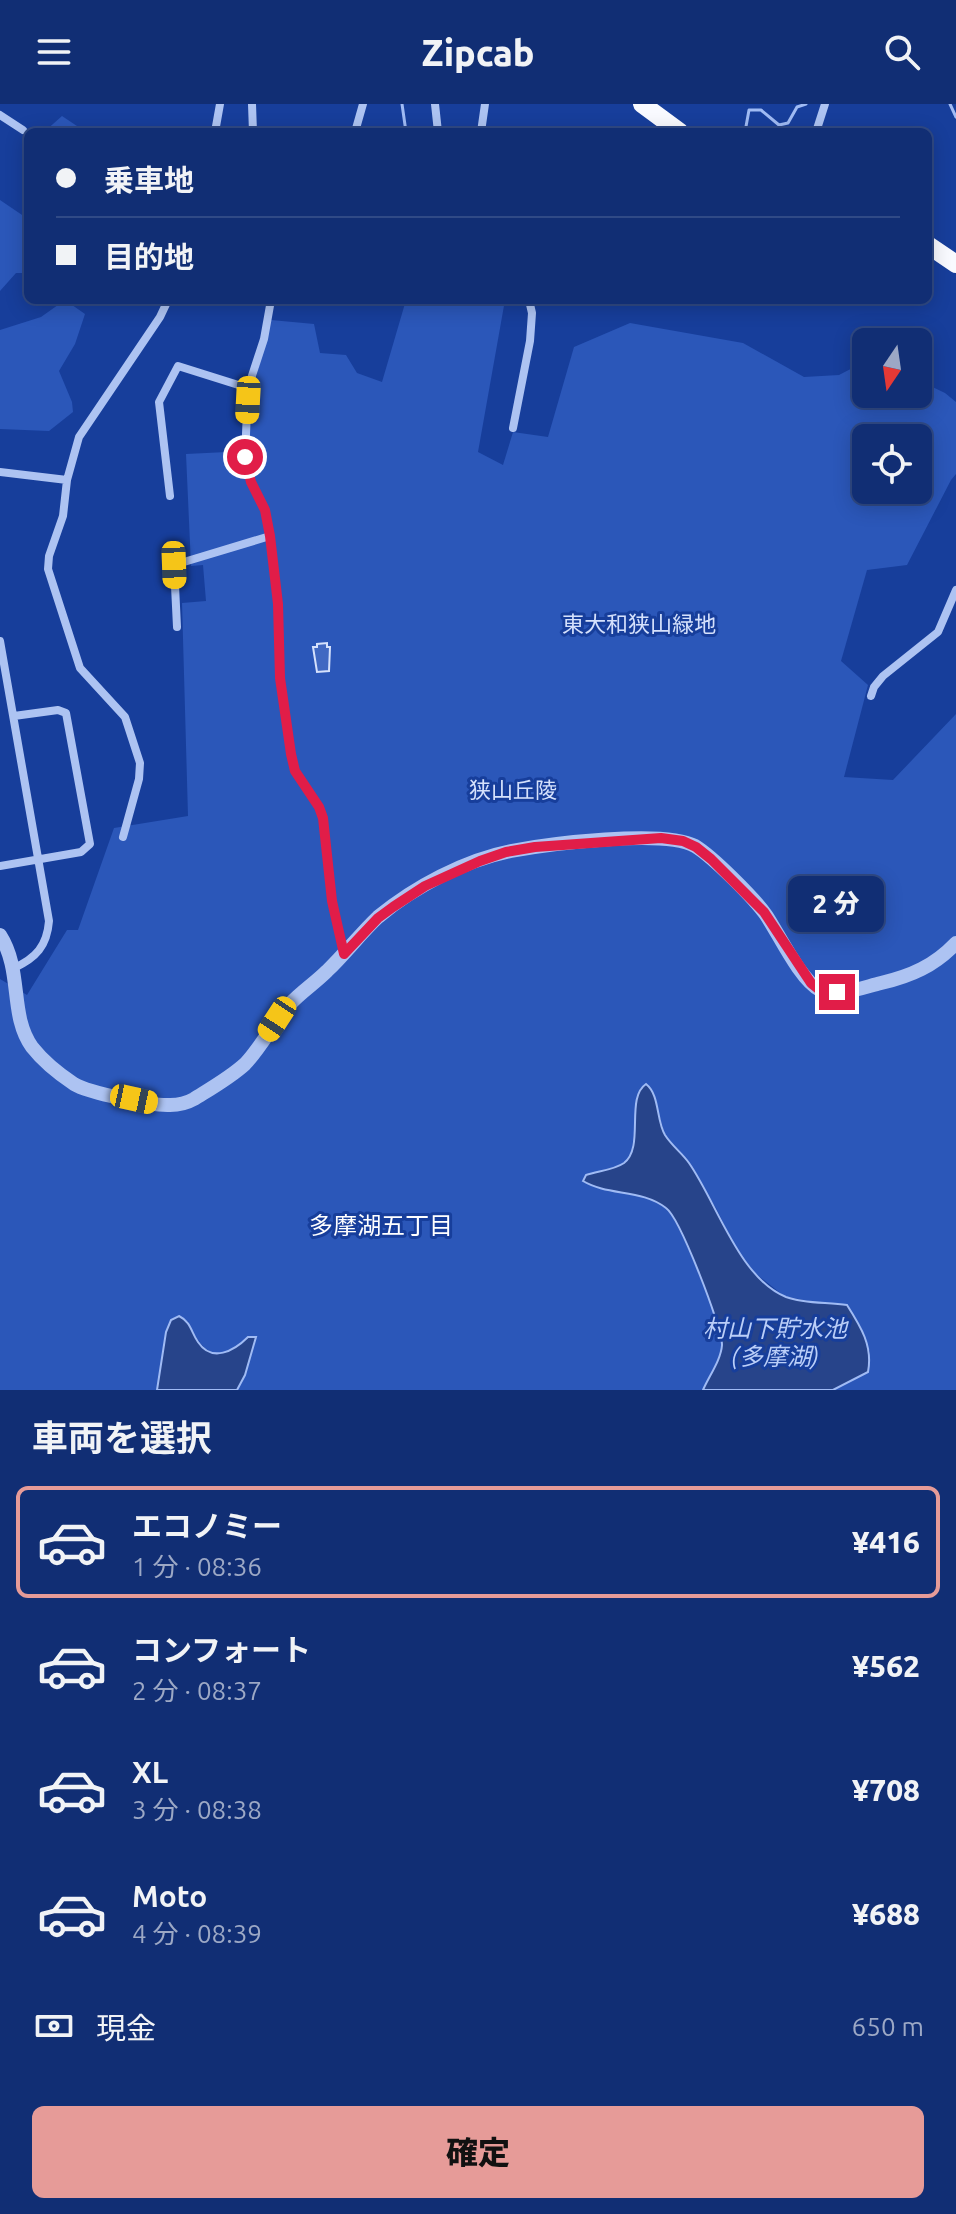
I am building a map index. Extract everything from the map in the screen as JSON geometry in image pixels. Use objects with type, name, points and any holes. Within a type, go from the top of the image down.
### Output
[{"type":"main road","points":[[642,104],[675,128]]},
{"type":"main road","points":[[932,248],[956,264]]},
{"type":"street","points":[[216,128],[220,104]]},
{"type":"street","points":[[252,104],[253,128]]},
{"type":"street","points":[[356,128],[363,104]]},
{"type":"street","points":[[435,104],[438,128]]},
{"type":"street","points":[[482,128],[485,104]]},
{"type":"street","points":[[817,128],[825,104]]},
{"type":"street","points":[[0,115],[23,130]]},
{"type":"street","points":[[123,837],[139,779],[140,763],[125,717],[80,668],[48,569],[49,556],[63,516],[67,480],[79,437],[166,304]]},
{"type":"street","points":[[270,304],[264,339],[248,388],[245,457],[251,482],[265,510],[270,536],[278,604],[280,678],[291,754],[295,771],[323,818],[332,901],[344,954]]},
{"type":"street","points":[[513,428],[530,341],[530,304]]},
{"type":"street","points":[[170,496],[159,402],[178,366],[248,388]]},
{"type":"street","points":[[0,472],[67,480]]},
{"type":"street","points":[[177,627],[174,565],[270,536]]},
{"type":"street","points":[[871,696],[883,676],[938,632],[956,590]]},
{"type":"street","points":[[0,641],[49,921],[48,933],[39,952],[30,961],[14,968]]},
{"type":"street","points":[[0,866],[81,852],[90,844],[66,713],[58,710],[14,716]]},
{"type":"street","points":[[0,935],[9,950],[14,968],[25,1034],[41,1058],[80,1087],[167,1106],[194,1099],[244,1064],[292,1002],[378,918],[425,886],[506,852],[661,838],[683,841],[711,859],[764,912],[811,983],[821,991],[847,991],[911,975],[934,963],[956,943]]},
{"type":"green space","points":[[62,116],[80,128],[48,128]]},
{"type":"green space","points":[[0,200],[24,216],[24,273],[16,273],[0,291]]},
{"type":"green space","points":[[59,304],[71,304],[85,314],[75,344],[59,371],[73,412],[49,431],[0,429],[0,330],[41,317]]},
{"type":"green space","name":"狭山丘陵","points":[[405,304],[504,304],[478,452],[503,465],[513,432],[548,437],[574,347],[630,323],[743,343],[804,377],[839,375],[852,368],[852,408],[932,408],[932,387],[956,402],[956,474],[907,565],[867,570],[841,661],[868,685],[844,777],[893,780],[956,714],[956,1390],[833,1390],[868,1372],[870,1351],[836,1303],[823,1304],[784,1296],[755,1273],[738,1253],[716,1208],[683,1156],[665,1135],[653,1094],[640,1088],[631,1155],[622,1165],[586,1175],[588,1184],[638,1195],[665,1207],[671,1214],[688,1248],[722,1338],[718,1359],[703,1390],[237,1390],[245,1375],[248,1337],[228,1351],[212,1352],[199,1342],[188,1321],[166,1332],[157,1390],[0,1390],[0,979],[27,995],[67,930],[78,930],[114,828],[188,816],[182,603],[206,601],[203,565],[191,566],[186,454],[247,451],[248,400],[271,320],[314,324],[320,353],[346,355],[357,373],[382,382]]},
{"type":"water","name":"村山下貯水池 (多摩湖)","points":[[646,1084],[654,1094],[665,1135],[689,1163],[730,1238],[755,1274],[786,1297],[847,1305],[867,1345],[868,1372],[833,1390],[703,1390],[722,1345],[715,1317],[681,1231],[666,1208],[657,1202],[583,1181],[586,1175],[611,1169],[630,1156],[637,1100]]},
{"type":"water","points":[[179,1316],[188,1324],[198,1342],[210,1352],[223,1353],[248,1337],[256,1337],[245,1375],[237,1390],[157,1390],[166,1332],[171,1320]]},
{"type":"building","points":[[327,643],[330,647],[329,671],[317,672],[313,647]]},
{"type":"waterway","points":[[402,104],[405,128]]},
{"type":"waterway","points":[[746,128],[749,110],[761,110],[779,125],[788,123],[797,107],[806,104]]},
{"type":"waterway","points":[[950,104],[956,117]]},
{"type":"district","name":"多摩湖五丁目","points":[[381,1225]]},
{"type":"route","points":[[245,457],[251,482],[265,510],[270,536],[278,604],[280,678],[291,754],[295,771],[323,818],[332,901],[344,954],[378,918],[393,907],[453,871],[480,861],[535,847],[661,838],[683,841],[711,859],[764,912],[811,983],[821,991],[837,992]]},
{"type":"park label","name":"東大和狭山緑地","points":[[639,623]]}]
